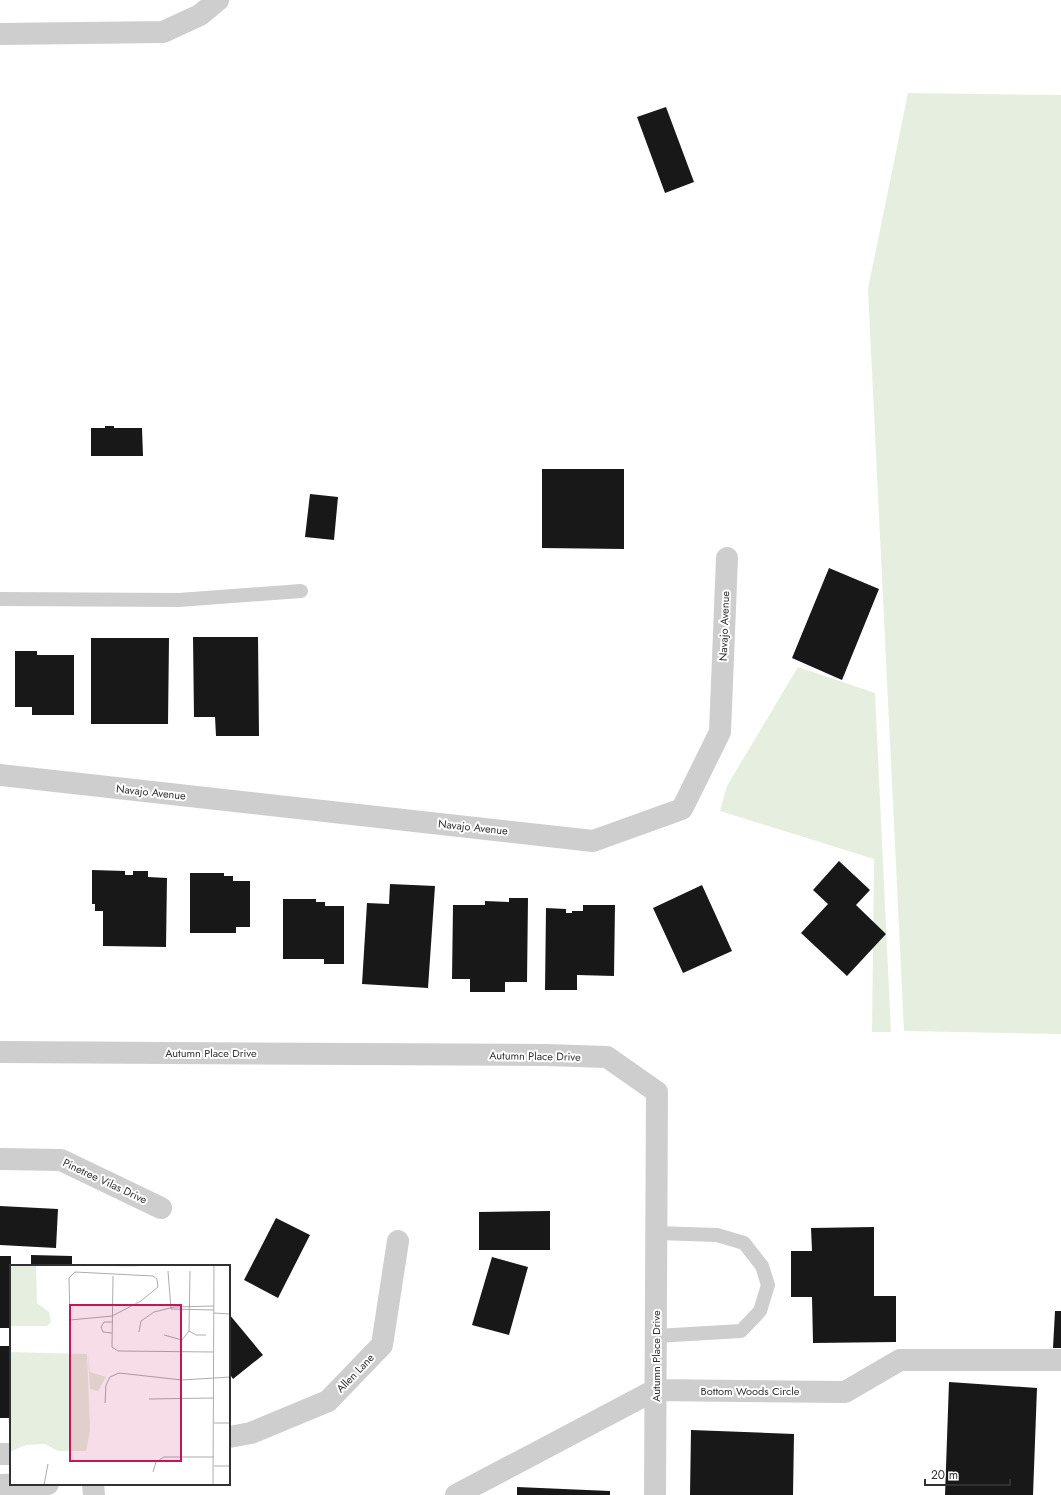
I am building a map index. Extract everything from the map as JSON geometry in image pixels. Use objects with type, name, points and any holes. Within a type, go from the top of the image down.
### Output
[{"type":"street","points":[[0,34],[163,32],[200,15],[218,0]]},
{"type":"street","name":"Navajo Avenue","points":[[0,775],[593,841],[682,809],[720,732],[727,558]]},
{"type":"street","name":"Autumn Place Drive","points":[[0,1052],[546,1055],[607,1058],[656,1092],[655,1495]]},
{"type":"street","name":"Pinetree Vilas Drive","points":[[0,1159],[60,1160],[161,1208]]},
{"type":"street","name":"Allen Lane","points":[[230,1437],[251,1433],[328,1401],[382,1345],[398,1241]]},
{"type":"street","name":"Bottom Woods Circle","points":[[456,1495],[655,1390],[845,1392],[900,1360],[1061,1360]]},
{"type":"street","points":[[0,1485],[10,1485]]},
{"type":"lane","points":[[0,599],[179,600],[301,591]]},
{"type":"lane","points":[[656,1233],[717,1235],[744,1243],[762,1266],[768,1285],[760,1312],[741,1331],[656,1336]]},
{"type":"green space","points":[[908,93],[1061,95],[1061,1034],[904,1031],[868,289]]},
{"type":"green space","points":[[798,667],[875,693],[891,1032],[872,1032],[874,859],[720,811],[727,786]]},
{"type":"building","points":[[666,107],[694,182],[665,193],[637,117]]},
{"type":"building","points":[[105,426],[114,426],[114,428],[142,428],[143,456],[91,456],[91,428],[105,428]]},
{"type":"building","points":[[542,469],[624,469],[624,549],[542,548]]},
{"type":"building","points":[[310,494],[338,497],[334,540],[305,537]]},
{"type":"building","points":[[829,568],[879,589],[842,680],[792,658]]},
{"type":"building","points":[[193,637],[258,637],[259,736],[216,736],[215,717],[194,717]]},
{"type":"building","points":[[91,638],[169,638],[168,724],[91,724]]},
{"type":"building","points":[[15,651],[37,651],[37,655],[74,655],[74,715],[32,715],[32,707],[15,707]]},
{"type":"building","points":[[839,861],[870,890],[856,905],[886,934],[847,976],[801,933],[828,904],[813,890]]},
{"type":"building","points":[[92,870],[125,871],[125,875],[133,875],[133,871],[148,871],[148,877],[167,878],[166,947],[103,946],[103,911],[95,911],[95,904],[92,904]]},
{"type":"building","points":[[190,873],[224,873],[224,876],[233,876],[233,881],[250,881],[250,927],[236,927],[236,933],[190,933]]},
{"type":"building","points":[[390,884],[435,886],[428,988],[362,984],[367,903],[389,904]]},
{"type":"building","points":[[702,885],[732,951],[683,973],[653,908]]},
{"type":"building","points":[[509,898],[528,898],[527,982],[505,982],[505,992],[470,992],[470,979],[452,979],[453,905],[485,905],[485,901],[509,902]]},
{"type":"building","points":[[283,899],[316,899],[316,902],[325,902],[325,906],[344,906],[344,964],[324,964],[324,959],[283,959]]},
{"type":"building","points":[[583,905],[615,905],[614,976],[577,975],[577,990],[545,990],[546,908],[566,909],[566,913],[572,913],[572,911],[583,911]]},
{"type":"building","points":[[0,1206],[58,1209],[56,1248],[0,1245]]},
{"type":"building","points":[[550,1211],[550,1250],[479,1250],[479,1212]]},
{"type":"building","points":[[276,1218],[310,1235],[278,1298],[244,1280]]},
{"type":"building","points":[[874,1227],[874,1296],[896,1296],[896,1342],[813,1343],[812,1297],[791,1297],[791,1251],[812,1251],[811,1228]]},
{"type":"building","points":[[31,1255],[72,1256],[72,1265],[31,1265]]},
{"type":"building","points":[[0,1256],[11,1256],[10,1328],[0,1328]]},
{"type":"building","points":[[492,1257],[528,1267],[509,1335],[472,1325]]},
{"type":"building","points":[[1055,1311],[1061,1311],[1061,1348],[1053,1348]]},
{"type":"building","points":[[230,1315],[263,1355],[233,1379],[230,1374]]},
{"type":"building","points":[[0,1346],[10,1346],[10,1418],[0,1418]]},
{"type":"building","points":[[949,1382],[1037,1388],[1033,1495],[945,1495]]},
{"type":"building","points":[[691,1430],[794,1434],[793,1495],[690,1495]]},
{"type":"building","points":[[517,1487],[610,1491],[610,1495],[517,1495]]}]
